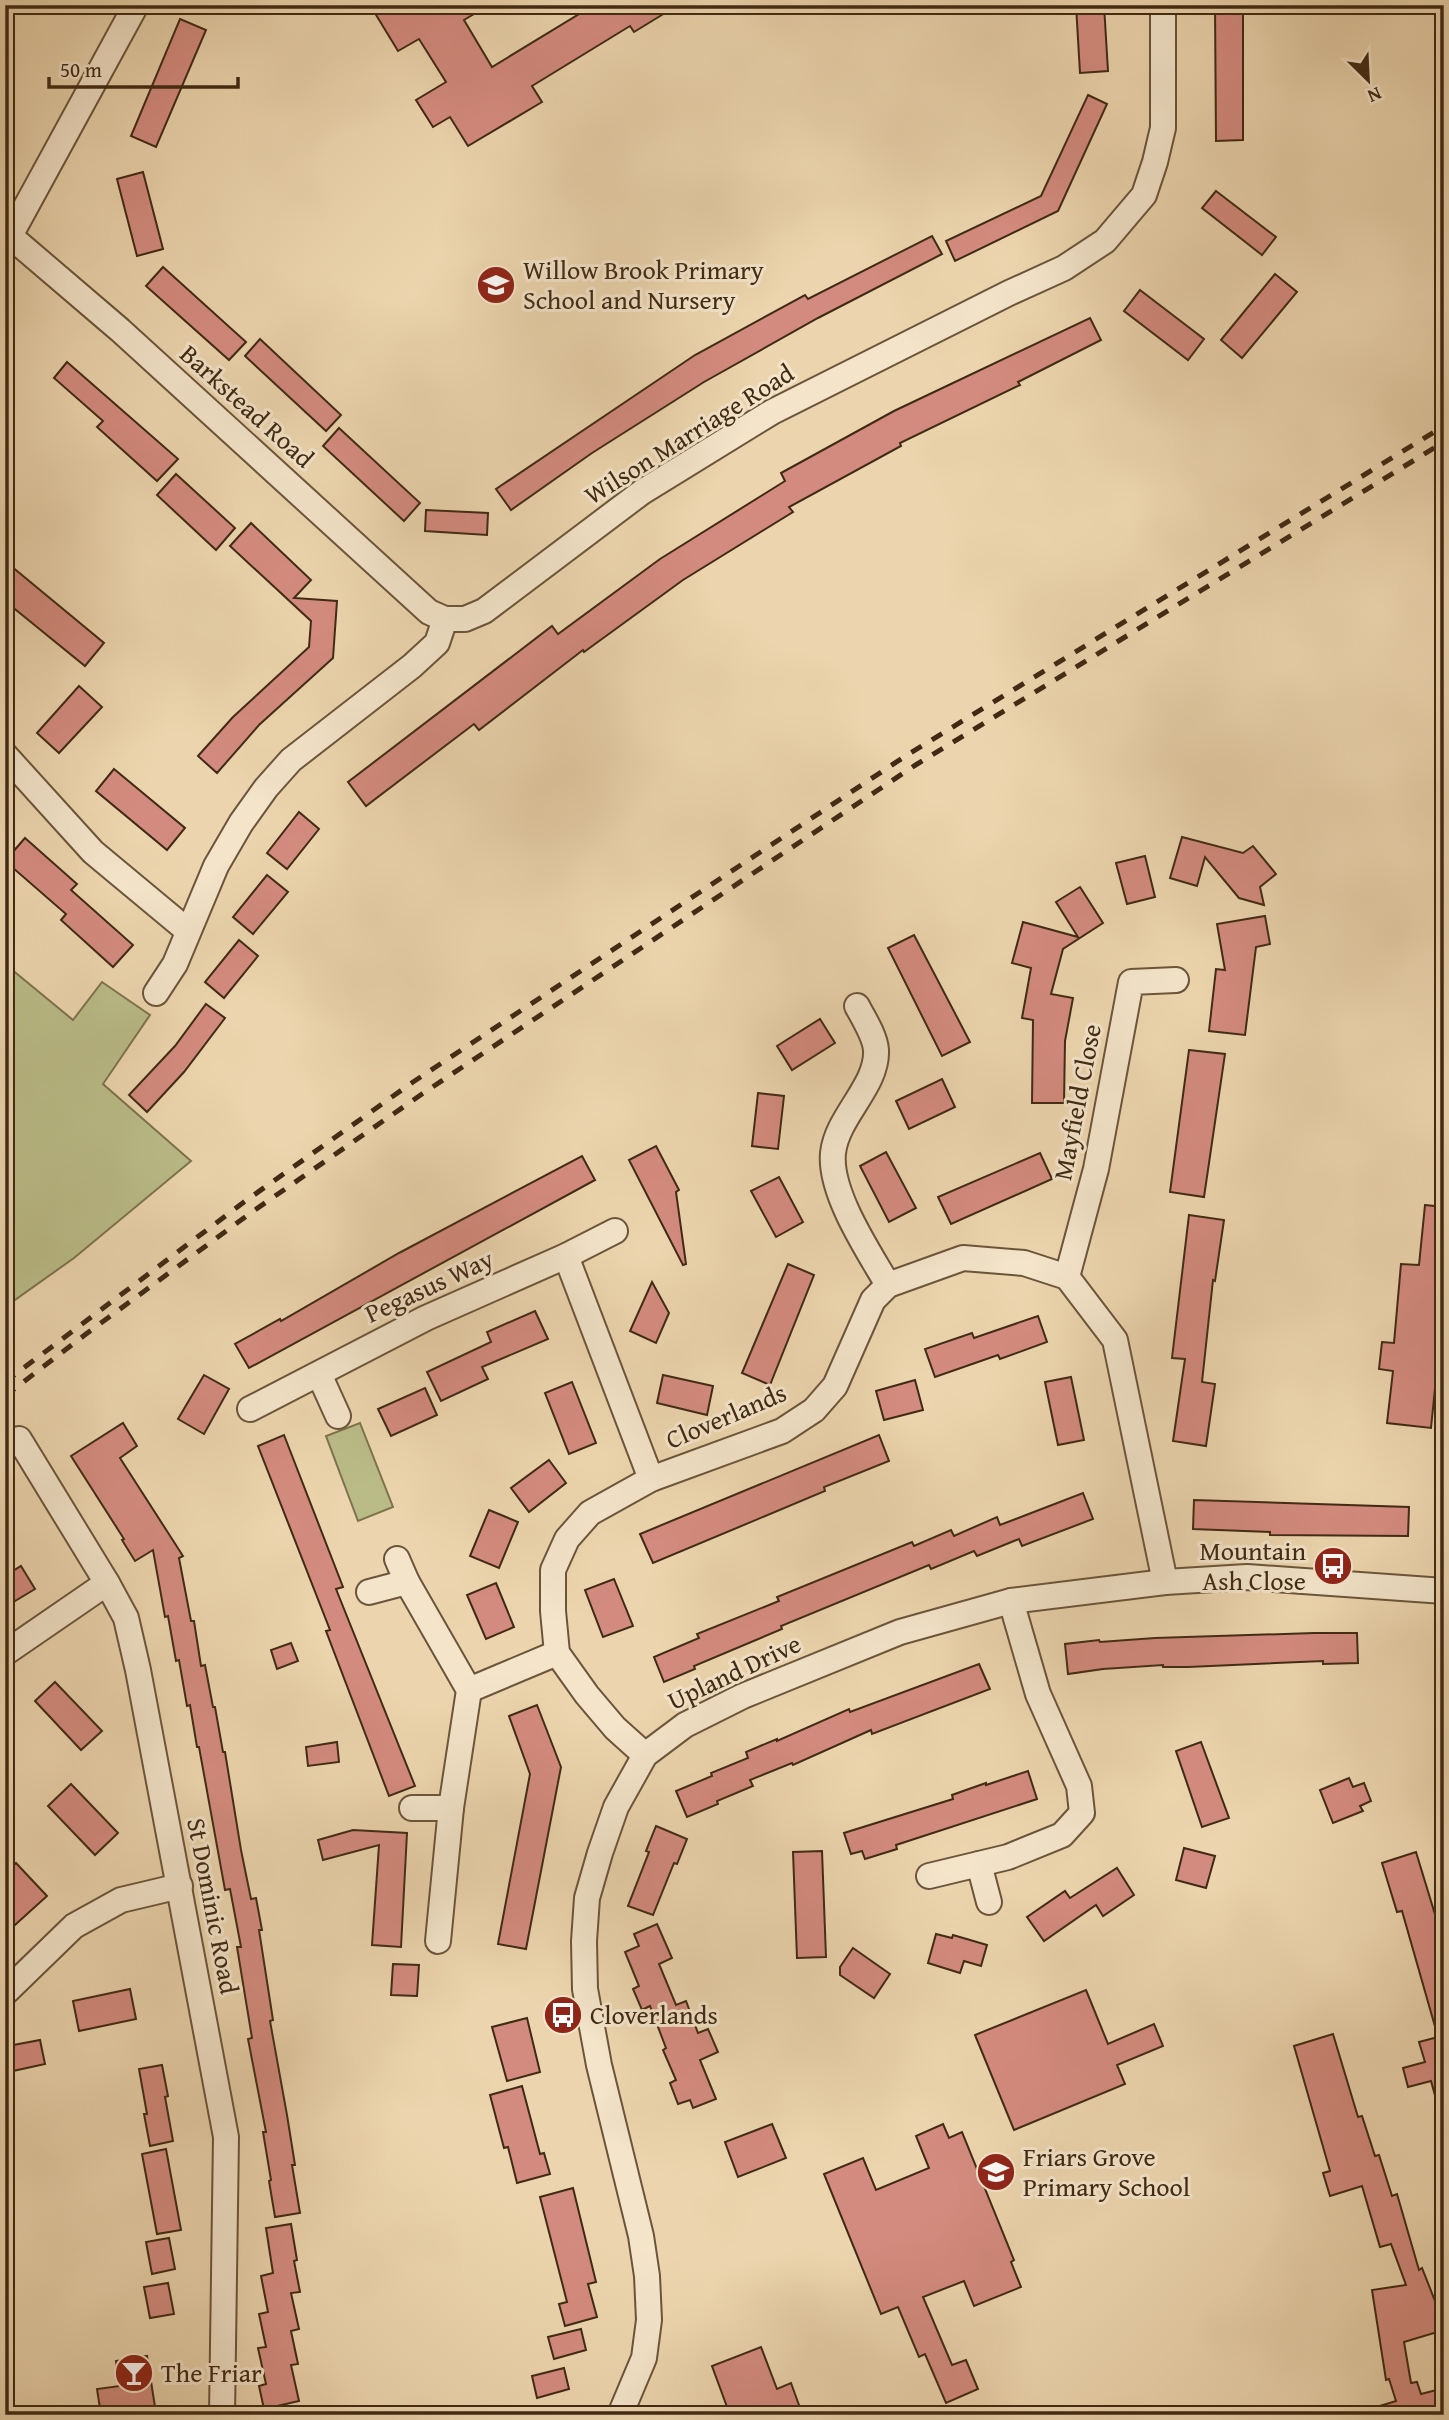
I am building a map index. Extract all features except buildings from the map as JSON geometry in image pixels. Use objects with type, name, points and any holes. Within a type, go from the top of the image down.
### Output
[{"type":"street","points":[[8,240],[136,5]]},
{"type":"street","name":"Wilson Marriage Road","points":[[444,619],[466,618],[484,611],[642,492],[772,412],[1064,268],[1105,241],[1144,195],[1155,162],[1163,128],[1163,5]]},
{"type":"street","name":"Barkstead Road","points":[[8,240],[130,339],[429,612],[444,619]]},
{"type":"street","points":[[156,993],[175,964],[216,866],[240,823],[266,788],[290,760],[412,666],[437,643],[444,619]]},
{"type":"street","points":[[5,755],[93,852],[188,930]]},
{"type":"street","name":"Mayfield Close","points":[[1067,1278],[1096,1169],[1131,982],[1176,980]]},
{"type":"street","points":[[857,1006],[876,1049],[874,1069],[840,1128],[833,1153],[834,1178],[858,1234],[888,1285],[963,1258],[1024,1263],[1067,1278],[1115,1340],[1165,1582]]},
{"type":"street","name":"Pegasus Way","points":[[250,1409],[426,1318],[566,1256],[615,1231]]},
{"type":"street","points":[[566,1256],[651,1479]]},
{"type":"street","name":"Cloverlands","points":[[557,1653],[553,1570],[568,1539],[590,1513],[651,1479],[782,1431],[814,1410],[835,1386],[873,1300],[888,1285]]},
{"type":"street","points":[[319,1374],[338,1416]]},
{"type":"street","name":"St Dominic Road","points":[[19,1439],[126,1618],[180,1886],[226,2137],[222,2415]]},
{"type":"street","points":[[369,1592],[402,1571],[469,1690],[451,1808],[438,1941]]},
{"type":"street","name":"Upland Drive","points":[[621,2415],[644,2358],[649,2320],[647,2276],[641,2236],[599,2065],[584,1989],[584,1941],[587,1898],[600,1853],[616,1807],[645,1755],[685,1725],[743,1696],[900,1632],[1011,1601],[1165,1582],[1247,1577],[1444,1591]]},
{"type":"street","points":[[5,1653],[107,1583]]},
{"type":"street","points":[[929,1876],[1009,1857],[1062,1835],[1082,1813],[1079,1786],[1038,1694],[1011,1601]]},
{"type":"street","points":[[469,1690],[557,1653],[615,1728],[645,1755]]},
{"type":"street","points":[[412,1808],[451,1808]]},
{"type":"street","points":[[979,1864],[989,1902]]},
{"type":"street","points":[[5,1993],[74,1927],[121,1900],[180,1886]]},
{"type":"green space","points":[[5,964],[73,1020],[102,982],[150,1015],[103,1084],[191,1161],[74,1258],[5,1307]]},
{"type":"green space","points":[[360,1423],[393,1507],[358,1521],[326,1436]]},
{"type":"railway","points":[[5,1382],[244,1202],[413,1082],[907,755],[1444,426]]},
{"type":"railway","points":[[5,1396],[252,1212],[422,1094],[914,766],[1444,442]]},
{"type":"place","name":"Willow Brook Primary School and Nursery","points":[[496,285]]},
{"type":"place","name":"Mountain Ash Close","points":[[1333,1566]]},
{"type":"place","name":"Cloverlands","points":[[563,2015]]},
{"type":"place","name":"Friars Grove Primary School","points":[[996,2172]]},
{"type":"place","name":"The Friar","points":[[134,2373]]}]
